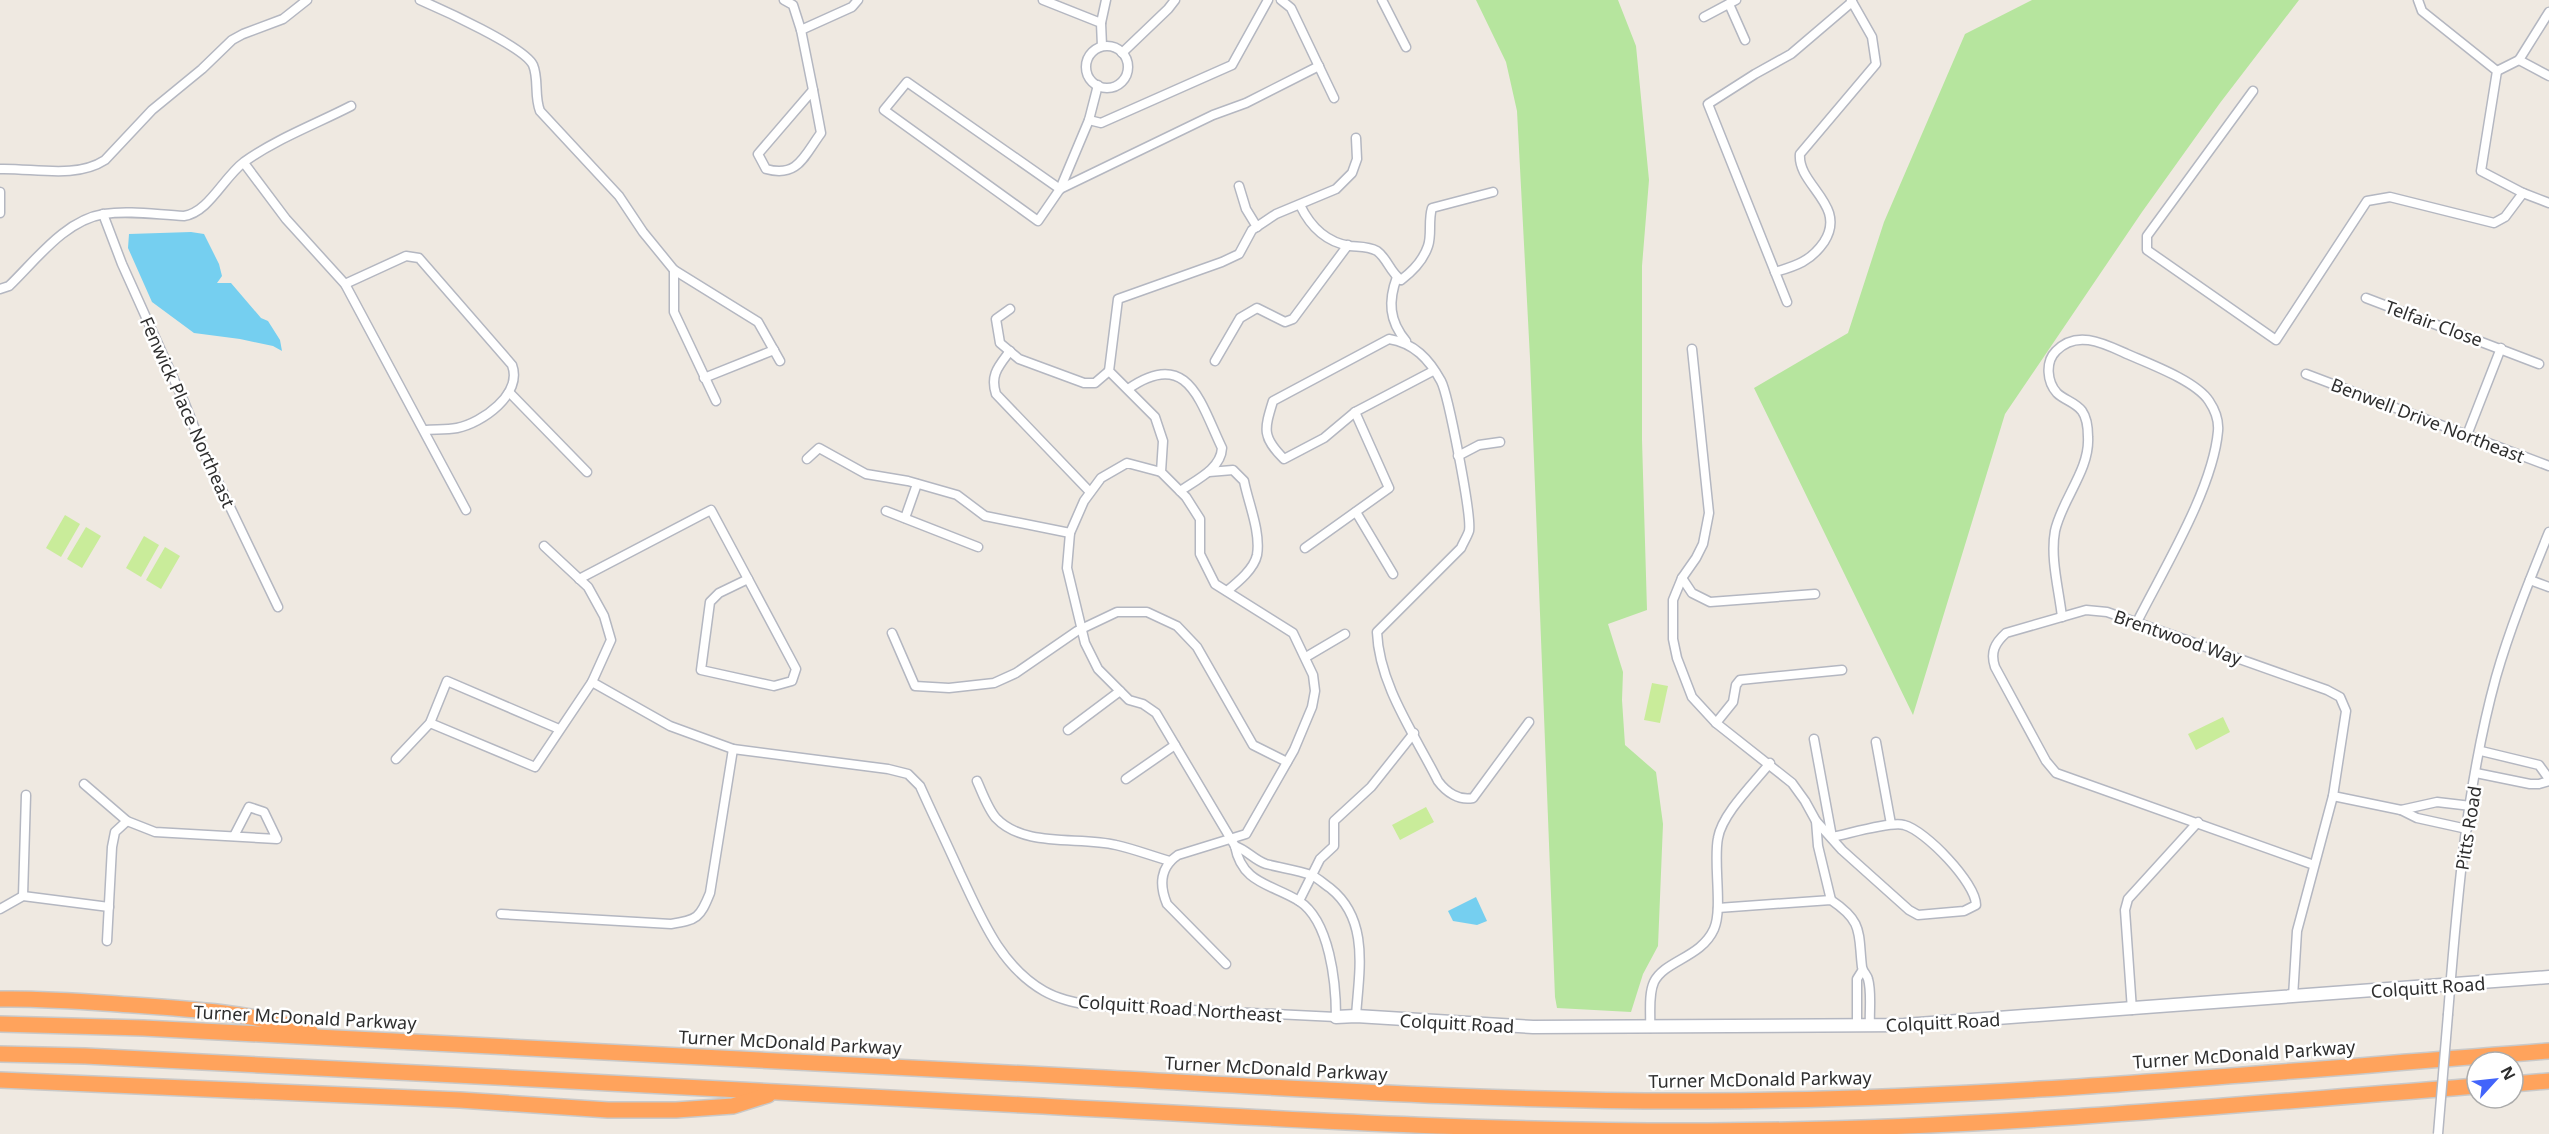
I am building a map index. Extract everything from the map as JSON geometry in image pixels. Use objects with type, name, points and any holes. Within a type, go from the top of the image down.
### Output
[{"type":"highway","points":[[0,999],[42,998],[212,1010],[277,1022],[333,1038]]},
{"type":"highway","name":"Turner McDonald Parkway","points":[[0,1024],[143,1028],[1400,1094],[1645,1101],[1780,1100],[1930,1095],[2549,1051]]},
{"type":"highway","points":[[0,1054],[85,1056],[1466,1127],[1715,1131],[1856,1129],[2022,1121],[2465,1087]]},
{"type":"highway","points":[[0,1080],[460,1100],[608,1110],[676,1110],[733,1106],[779,1092]]},
{"type":"highway","points":[[2525,1083],[2549,1081]]},
{"type":"street","points":[[0,170],[74,171],[96,166],[105,160],[152,110],[202,69],[232,40],[283,19],[308,0]]},
{"type":"street","points":[[420,0],[486,32],[528,57],[534,68],[537,103],[540,111],[619,196],[643,232],[674,270],[758,322],[780,361]]},
{"type":"street","points":[[784,0],[793,5],[801,30],[813,90],[821,133],[795,168],[780,173],[766,169],[758,154],[813,90]]},
{"type":"street","points":[[801,30],[852,7],[858,0]]},
{"type":"street","points":[[1043,0],[1101,23]]},
{"type":"street","points":[[1067,10],[1069,0]]},
{"type":"street","points":[[1102,46],[1101,23],[1106,0]]},
{"type":"street","points":[[1122,53],[1175,0]]},
{"type":"street","points":[[1089,120],[1101,123],[1232,65],[1268,0]]},
{"type":"street","points":[[1281,0],[1291,8],[1334,98]]},
{"type":"street","points":[[1382,0],[1406,47]]},
{"type":"street","points":[[2418,0],[2422,11],[2497,71]]},
{"type":"street","points":[[1774,272],[1799,265],[1815,255],[1828,235],[1828,209],[1799,165],[1800,154],[1876,64],[1872,37],[1852,1],[1791,54],[1708,104],[1774,272],[1787,302]]},
{"type":"street","points":[[1704,17],[1732,2],[1745,40]]},
{"type":"street","points":[[2497,71],[2519,60],[2549,12]]},
{"type":"street","points":[[1102,46],[1113,47],[1122,53],[1127,64],[1127,71],[1121,82],[1110,87],[1098,85],[1089,78],[1086,62],[1092,52],[1102,46]]},
{"type":"street","points":[[2519,60],[2549,76]]},
{"type":"street","points":[[1060,189],[1213,115],[1246,103],[1319,66]]},
{"type":"street","points":[[2497,71],[2481,171],[2523,193],[2549,203]]},
{"type":"street","points":[[1060,189],[907,82],[884,110],[1038,221],[1060,189],[1089,120],[1098,85]]},
{"type":"street","points":[[2253,91],[2147,236],[2147,250],[2276,340],[2367,201],[2390,196],[2494,223],[2505,217],[2523,193]]},
{"type":"street","points":[[0,289],[9,286],[68,229],[85,219],[103,214],[184,216],[194,214],[203,208],[224,181],[244,163],[351,106]]},
{"type":"street","points":[[1010,309],[996,320],[1000,344],[1019,359],[1084,383],[1095,383],[1109,371],[1118,299],[1239,254],[1252,230],[1276,214],[1336,189],[1352,173],[1357,159],[1356,138]]},
{"type":"street","points":[[244,163],[286,219],[345,284],[466,510]]},
{"type":"street","points":[[1239,186],[1246,210],[1257,227]]},
{"type":"street","points":[[0,192],[0,213]]},
{"type":"street","points":[[1300,205],[1308,222],[1327,237],[1348,245],[1379,252],[1401,280],[1416,269],[1428,245],[1428,218],[1432,208],[1493,192]]},
{"type":"street","name":"Fenwick Place Northeast","points":[[103,214],[122,264],[185,404],[206,457],[278,607]]},
{"type":"street","points":[[1215,361],[1240,318],[1257,308],[1285,322],[1293,319],[1348,245]]},
{"type":"street","points":[[345,284],[406,256],[419,258],[512,365],[514,382],[509,392],[489,413],[474,423],[456,428],[424,430]]},
{"type":"street","points":[[674,270],[674,312],[716,401]]},
{"type":"street","points":[[1397,277],[1391,293],[1391,314],[1398,332],[1421,354],[1442,382],[1469,509],[1468,531],[1461,548],[1377,632],[1382,666],[1443,789],[1460,798],[1470,799],[1529,722]]},
{"type":"street","name":"Telfair Close","points":[[2366,298],[2539,364]]},
{"type":"street","points":[[2062,617],[2055,562],[2055,531],[2086,459],[2088,436],[2084,413],[2073,402],[2057,393],[2049,380],[2049,364],[2056,351],[2084,338],[2100,341],[2182,379],[2208,398],[2217,416],[2218,430],[2214,455],[2197,502],[2137,622]]},
{"type":"street","points":[[1406,342],[1389,339],[1273,401],[1266,423],[1269,445],[1284,459],[1324,438],[1355,412],[1433,371]]},
{"type":"street","name":"Telfair Close","points":[[2468,435],[2501,348]]},
{"type":"street","points":[[1692,349],[1709,513],[1703,544],[1682,578],[1672,600],[1673,639],[1677,658],[1692,697],[1716,723],[1770,763],[1792,783],[1816,821],[1842,850],[1909,910],[1918,915],[1964,911],[1976,905],[1973,892],[1959,869],[1918,832],[1905,825],[1891,824],[1832,837]]},
{"type":"street","points":[[704,378],[774,350]]},
{"type":"street","points":[[1010,351],[994,373],[992,382],[996,394],[1090,492]]},
{"type":"street","points":[[1109,371],[1155,417],[1163,441],[1161,472]]},
{"type":"street","name":"Benwell Drive Northeast","points":[[2306,374],[2549,466]]},
{"type":"street","points":[[1128,389],[1139,381],[1155,375],[1180,376],[1188,382],[1222,448],[1221,456],[1208,472],[1180,491]]},
{"type":"street","points":[[509,392],[587,472]]},
{"type":"street","points":[[1305,548],[1389,488],[1355,412]]},
{"type":"street","points":[[1458,456],[1479,445],[1500,442]]},
{"type":"street","points":[[807,459],[819,448],[866,474],[957,495],[985,516],[1070,533]]},
{"type":"street","points":[[1226,964],[1167,904],[1162,886],[1165,869],[1170,861],[1189,851],[1232,843],[1246,834],[1287,762],[1312,707],[1314,683],[1306,657],[1293,633],[1215,584],[1200,554],[1200,519],[1180,491],[1161,472],[1127,463],[1101,478],[1084,501],[1070,533],[1067,567],[1085,643],[1098,669],[1129,700],[1143,704],[1156,713],[1232,843],[1247,872],[1260,883],[1299,901],[1313,914],[1324,935],[1336,997],[1336,1017]]},
{"type":"street","points":[[1208,472],[1233,470],[1239,474],[1244,481],[1255,532],[1257,554],[1254,561],[1227,591]]},
{"type":"street","points":[[905,518],[917,484]]},
{"type":"street","points":[[579,579],[711,510],[748,579],[796,669],[792,681],[774,686],[701,670],[710,602],[719,593],[748,579]]},
{"type":"street","points":[[886,511],[978,547]]},
{"type":"street","points":[[1356,512],[1393,574]]},
{"type":"street","name":"Pitts Road","points":[[2438,1134],[2457,903],[2476,773],[2496,677],[2549,532]]},
{"type":"street","points":[[429,723],[535,767],[592,682],[611,640],[604,616],[588,587],[544,546]]},
{"type":"street","points":[[1682,578],[1692,594],[1710,602],[1815,594]]},
{"type":"street","points":[[2530,580],[2549,587]]},
{"type":"street","name":"Brentwood Way","points":[[2293,997],[2297,931],[2333,796],[2346,711],[2340,697],[2327,690],[2107,612],[2085,610],[2006,633],[1997,641],[1993,651],[1995,667],[2046,761],[2056,772],[2314,865]]},
{"type":"street","points":[[892,633],[915,686],[949,688],[994,682],[1016,673],[1082,629],[1117,612],[1147,612],[1177,626],[1197,647],[1253,745],[1287,762]]},
{"type":"street","points":[[1306,657],[1345,634]]},
{"type":"street","points":[[1716,723],[1733,702],[1736,685],[1740,680],[1842,669]]},
{"type":"street","points":[[396,759],[429,723],[447,681],[559,729]]},
{"type":"street","name":"Colquitt Road Northeast","points":[[592,682],[670,726],[733,749],[888,769],[908,774],[920,786],[988,933],[1013,965],[1045,992],[1088,1005],[1336,1017]]},
{"type":"street","points":[[1068,730],[1120,691]]},
{"type":"street","points":[[1299,901],[1320,859],[1334,846],[1334,821],[1371,787],[1414,733]]},
{"type":"street","points":[[1814,739],[1832,837]]},
{"type":"street","points":[[1876,742],[1891,824]]},
{"type":"street","points":[[1126,779],[1175,746]]},
{"type":"street","points":[[501,914],[671,924],[689,921],[702,912],[710,893],[733,749]]},
{"type":"street","points":[[2476,773],[2530,784],[2539,784],[2549,780],[2539,765],[2481,751]]},
{"type":"street","points":[[1650,1028],[1652,989],[1661,974],[1696,952],[1706,943],[1715,928],[1718,908],[1718,838],[1723,823],[1770,763]]},
{"type":"street","points":[[976,781],[996,818],[1019,832],[1048,840],[1079,840],[1115,845],[1170,861]]},
{"type":"street","points":[[84,784],[127,820],[155,832],[277,839],[264,812],[249,807],[234,836]]},
{"type":"street","points":[[23,896],[26,795]]},
{"type":"street","points":[[2333,796],[2401,810],[2417,818],[2467,829]]},
{"type":"street","points":[[2401,810],[2437,802],[2471,806]]},
{"type":"street","points":[[107,941],[112,847],[116,832],[127,820]]},
{"type":"street","points":[[1816,821],[1818,846],[1832,900]]},
{"type":"street","points":[[2132,1010],[2125,910],[2128,899],[2198,822]]},
{"type":"street","points":[[1232,843],[1265,864],[1312,875],[1336,893],[1348,909],[1356,925],[1360,956],[1356,1016]]},
{"type":"street","points":[[0,909],[23,896],[109,907]]},
{"type":"street","points":[[1718,908],[1832,900],[1844,908],[1855,921],[1860,935],[1862,971],[1857,979],[1863,1026]]},
{"type":"street","name":"Colquitt Road","points":[[1336,1017],[1356,1016],[1533,1027],[1863,1026],[2132,1010],[2549,977]]},
{"type":"green space","points":[[1476,0],[1618,0],[1636,46],[1649,180],[1642,266],[1642,440],[1647,610],[1608,624],[1623,672],[1625,745],[1656,772],[1663,824],[1658,946],[1643,974],[1631,1012],[1557,1008],[1555,997],[1530,358],[1517,111],[1506,62]]},
{"type":"green space","points":[[2032,0],[2299,0],[2220,103],[2142,212],[2005,414],[1913,715],[1754,388],[1848,333],[1884,222],[1965,34]]},
{"type":"green space","points":[[65,515],[80,524],[61,557],[46,548]]},
{"type":"green space","points":[[86,527],[101,536],[82,568],[67,559]]},
{"type":"green space","points":[[144,536],[159,545],[141,577],[126,568]]},
{"type":"green space","points":[[165,547],[180,556],[161,589],[146,580]]},
{"type":"green space","points":[[1652,683],[1668,686],[1660,723],[1644,720]]},
{"type":"green space","points":[[2223,717],[2230,732],[2196,750],[2188,734]]},
{"type":"green space","points":[[1426,807],[1434,822],[1400,840],[1392,825]]},
{"type":"water","points":[[191,232],[204,234],[219,264],[222,276],[217,283],[231,283],[261,318],[268,321],[280,340],[282,351],[273,346],[240,339],[194,333],[152,302],[128,248],[129,234]]},
{"type":"water","points":[[1476,897],[1487,921],[1477,925],[1453,921],[1448,911]]}]
